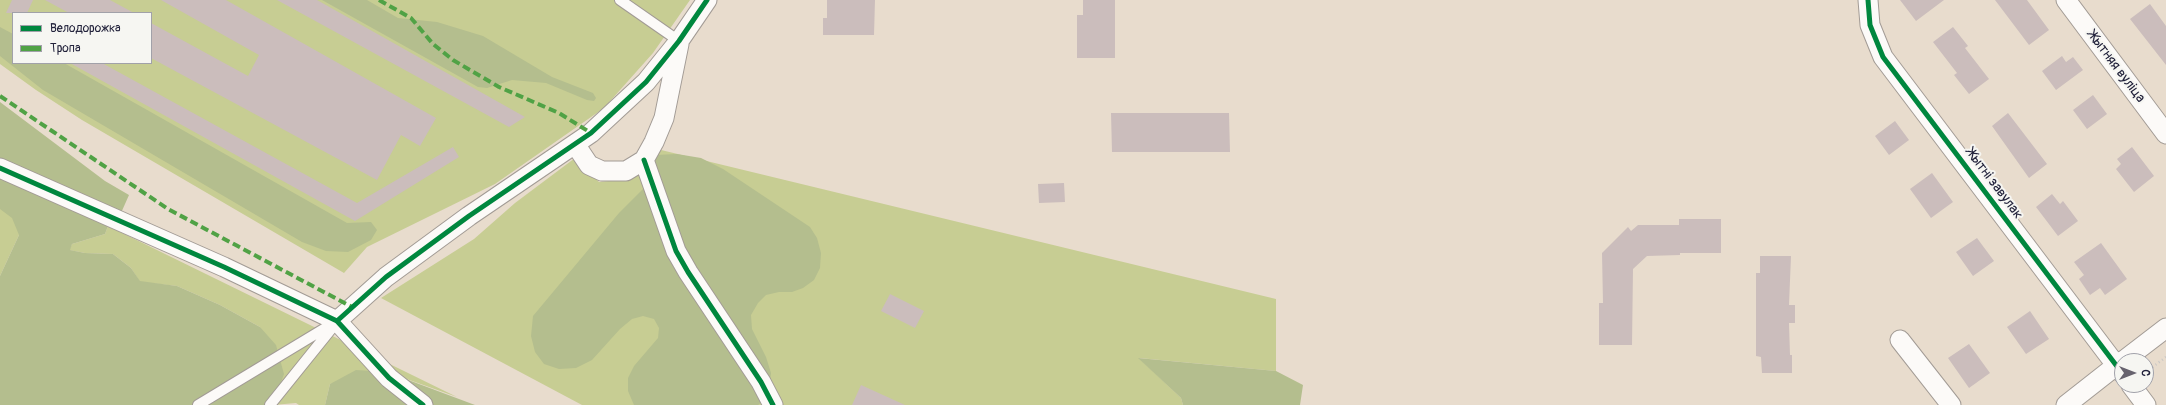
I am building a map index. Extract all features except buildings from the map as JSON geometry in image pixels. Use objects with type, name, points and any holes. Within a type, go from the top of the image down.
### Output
[{"type":"street","points":[[337,322],[386,277],[469,216],[591,133],[630,98],[660,65],[679,41],[707,0]]},
{"type":"street","name":"Жытні завулак","points":[[1868,0],[1870,25],[1883,57],[2114,356]]},
{"type":"street","name":"Жытняя вуліца","points":[[2066,0],[2166,134]]},
{"type":"street","points":[[575,144],[589,165],[602,171],[626,171],[644,160],[654,142],[664,118],[679,41]]},
{"type":"street","points":[[644,160],[676,251],[696,285],[761,382],[772,405]]},
{"type":"street","points":[[0,168],[224,267],[337,322],[389,378],[423,405]]},
{"type":"street","points":[[2136,353],[2166,328]]},
{"type":"street","points":[[1900,340],[1950,405]]},
{"type":"street","points":[[2066,405],[2114,370]]},
{"type":"street","points":[[2137,393],[2146,405]]},
{"type":"lane","points":[[620,0],[679,41]]},
{"type":"lane","points":[[198,405],[337,322]]},
{"type":"lane","points":[[270,405],[337,322]]},
{"type":"path","points":[[2154,366],[2166,358]]},
{"type":"green space","points":[[0,0],[690,0],[653,53],[604,108],[495,184],[367,247],[344,273],[82,120],[0,64]]},
{"type":"green space","points":[[322,0],[367,0],[398,18],[437,22],[483,36],[552,77],[593,93],[596,98],[594,101],[587,100],[546,83],[512,80],[487,88],[478,87]]},
{"type":"green space","points":[[0,27],[12,33],[12,64],[66,64],[347,223],[371,222],[377,230],[371,240],[348,252],[326,251],[302,242],[43,90],[0,56]]},
{"type":"green space","points":[[0,102],[105,181],[129,195],[121,213],[0,158]]},
{"type":"green space","points":[[657,149],[1276,299],[1276,371],[1139,358],[1181,398],[1183,405],[582,405],[381,298],[474,239],[515,203],[575,158],[599,182],[634,178]]},
{"type":"green space","points":[[677,154],[701,158],[723,169],[810,227],[817,238],[821,253],[820,268],[814,280],[803,288],[792,292],[779,292],[766,295],[758,303],[751,315],[752,329],[766,357],[771,373],[768,397],[758,405],[634,405],[628,391],[628,378],[634,366],[658,338],[659,328],[654,319],[643,316],[632,319],[620,329],[592,360],[576,368],[559,369],[544,364],[535,352],[531,336],[533,316],[619,213],[644,188],[648,164],[655,155]]},
{"type":"green space","points":[[0,158],[77,193],[19,235],[0,276]]},
{"type":"green space","points":[[0,176],[108,226],[105,234],[72,244],[70,250],[85,253],[113,254],[131,268],[140,281],[177,286],[220,305],[260,327],[276,345],[284,374],[273,405],[0,405],[0,276],[19,235],[12,218],[0,209]]},
{"type":"green space","points":[[108,226],[457,397],[387,372],[330,384],[325,405],[299,405],[296,403],[273,405],[260,327],[220,305],[177,286],[140,282],[131,268],[113,254],[85,253],[69,250],[72,244],[105,234]]},
{"type":"green space","points":[[1138,358],[1276,371],[1303,385],[1300,405],[1183,405],[1181,398]]},
{"type":"green space","points":[[356,370],[387,372],[475,405],[325,405],[330,384]]},
{"type":"marked path","points":[[379,0],[411,18],[433,44],[453,60],[499,87],[559,113],[591,133]]},
{"type":"marked path","points":[[0,96],[168,209],[352,307]]},
{"type":"cycle path","points":[[337,321],[386,277],[469,216],[591,133],[646,82],[679,41],[707,0]]},
{"type":"cycle path","points":[[1868,0],[1870,25],[1883,57],[2114,362]]},
{"type":"cycle path","points":[[644,160],[676,251],[688,272],[761,382],[773,405]]},
{"type":"cycle path","points":[[0,168],[224,267],[337,321],[389,378],[423,405]]}]
